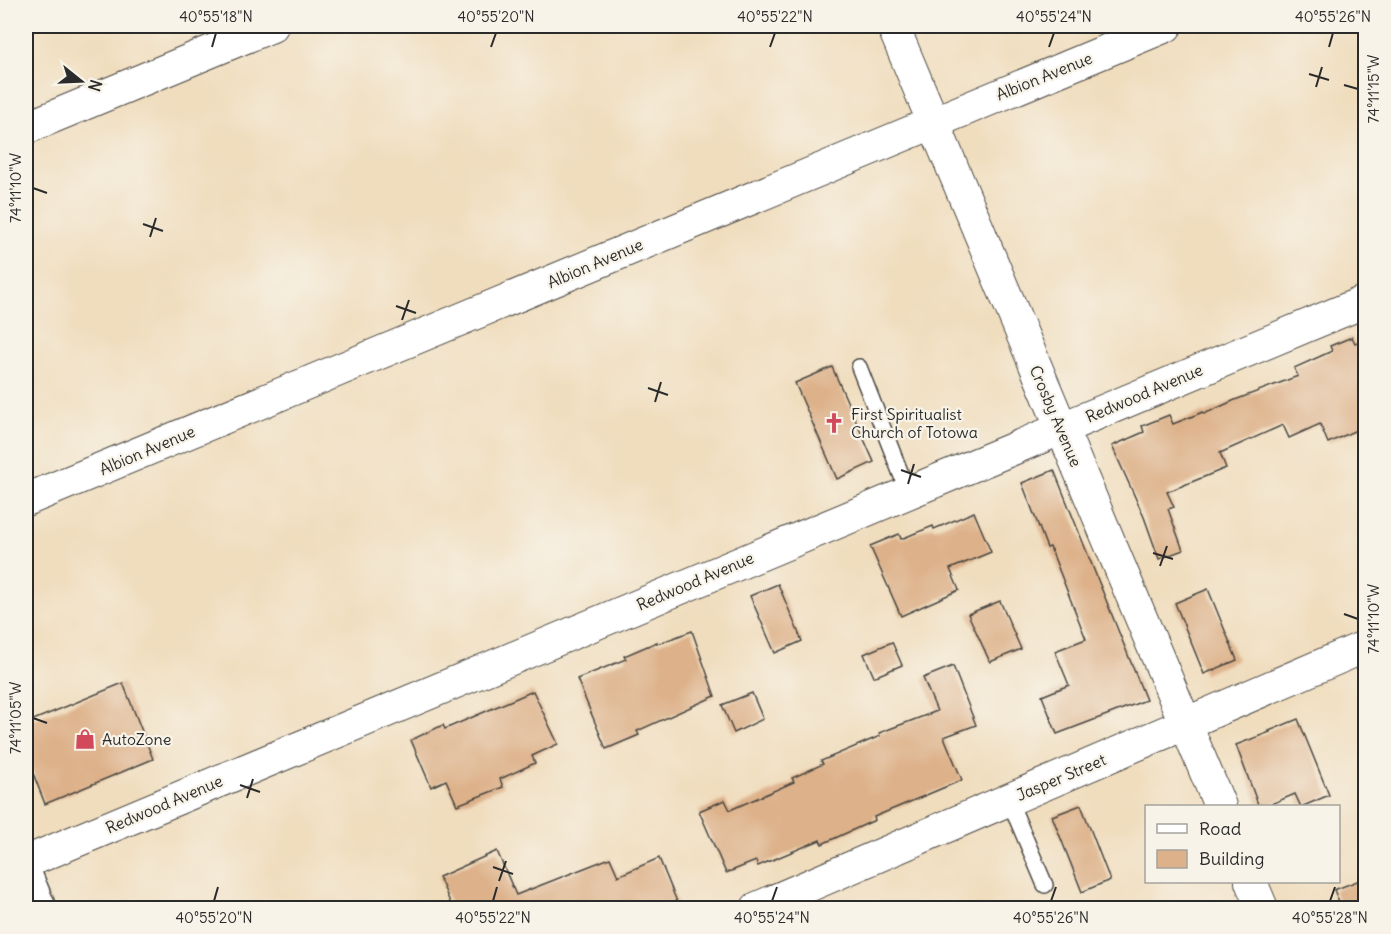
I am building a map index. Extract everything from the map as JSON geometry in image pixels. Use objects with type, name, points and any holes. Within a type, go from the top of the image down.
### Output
[{"type":"main road","points":[[26,877],[39,909]]},
{"type":"street","points":[[26,128],[272,26]]},
{"type":"street","name":"Crosby Avenue","points":[[893,26],[1219,805]]},
{"type":"street","name":"Albion Avenue","points":[[26,500],[1166,26]]},
{"type":"street","name":"Redwood Avenue","points":[[26,862],[1365,301]]},
{"type":"street","name":"Jasper Street","points":[[757,909],[1365,646]]},
{"type":"street","points":[[1251,883],[1262,909]]},
{"type":"lane","points":[[859,367],[908,492]]},
{"type":"lane","points":[[1009,800],[1045,885]]},
{"type":"building","points":[[1352,337],[1355,343],[1365,339],[1365,426],[1328,443],[1320,424],[1289,438],[1283,425],[1220,453],[1226,468],[1167,492],[1174,507],[1168,509],[1183,550],[1159,559],[1144,517],[1112,446],[1144,432],[1142,426],[1169,415],[1173,424],[1298,376],[1294,368],[1332,351],[1330,346]]},
{"type":"building","name":"First Spiritualist Church of Totowa","points":[[832,367],[874,462],[837,479],[795,383]]},
{"type":"building","points":[[1054,470],[1146,700],[1057,734],[1042,696],[1069,685],[1055,651],[1086,639],[1022,483]]},
{"type":"building","points":[[974,512],[991,552],[950,569],[959,590],[901,616],[870,546],[899,534],[901,539],[933,526],[934,529]]},
{"type":"building","points":[[778,584],[802,641],[775,653],[750,596]]},
{"type":"building","points":[[1208,589],[1237,660],[1204,674],[1175,603]]},
{"type":"building","points":[[1000,601],[1021,649],[990,662],[968,614]]},
{"type":"building","points":[[692,631],[715,696],[637,731],[639,735],[606,749],[577,679],[626,659],[624,656],[657,642],[657,644]]},
{"type":"building","points":[[892,642],[902,665],[874,677],[864,654]]},
{"type":"building","points":[[953,666],[976,725],[944,737],[962,780],[874,817],[875,820],[822,844],[820,840],[758,866],[756,861],[726,873],[699,811],[725,800],[730,810],[794,782],[792,778],[823,764],[821,761],[880,736],[879,733],[937,711],[923,678]]},
{"type":"building","name":"AutoZone","points":[[123,683],[153,759],[45,804],[26,755],[26,723]]},
{"type":"building","points":[[533,691],[558,744],[532,756],[535,763],[500,779],[503,787],[457,805],[446,780],[431,787],[411,740],[443,725],[445,729]]},
{"type":"building","points":[[752,693],[763,719],[734,733],[722,705]]},
{"type":"building","points":[[1298,719],[1329,795],[1306,805],[1300,805],[1295,794],[1269,805],[1258,805],[1236,745]]},
{"type":"building","points":[[1081,805],[1110,880],[1082,892],[1052,816]]},
{"type":"building","points":[[497,851],[516,895],[610,858],[618,876],[659,858],[680,909],[453,909],[439,877]]},
{"type":"building","points":[[1365,878],[1365,909],[1342,909],[1334,890]]},
{"type":"place","name":"First Spiritualist Church of Totowa","points":[[834,423]]},
{"type":"place","name":"AutoZone","points":[[85,739]]}]
